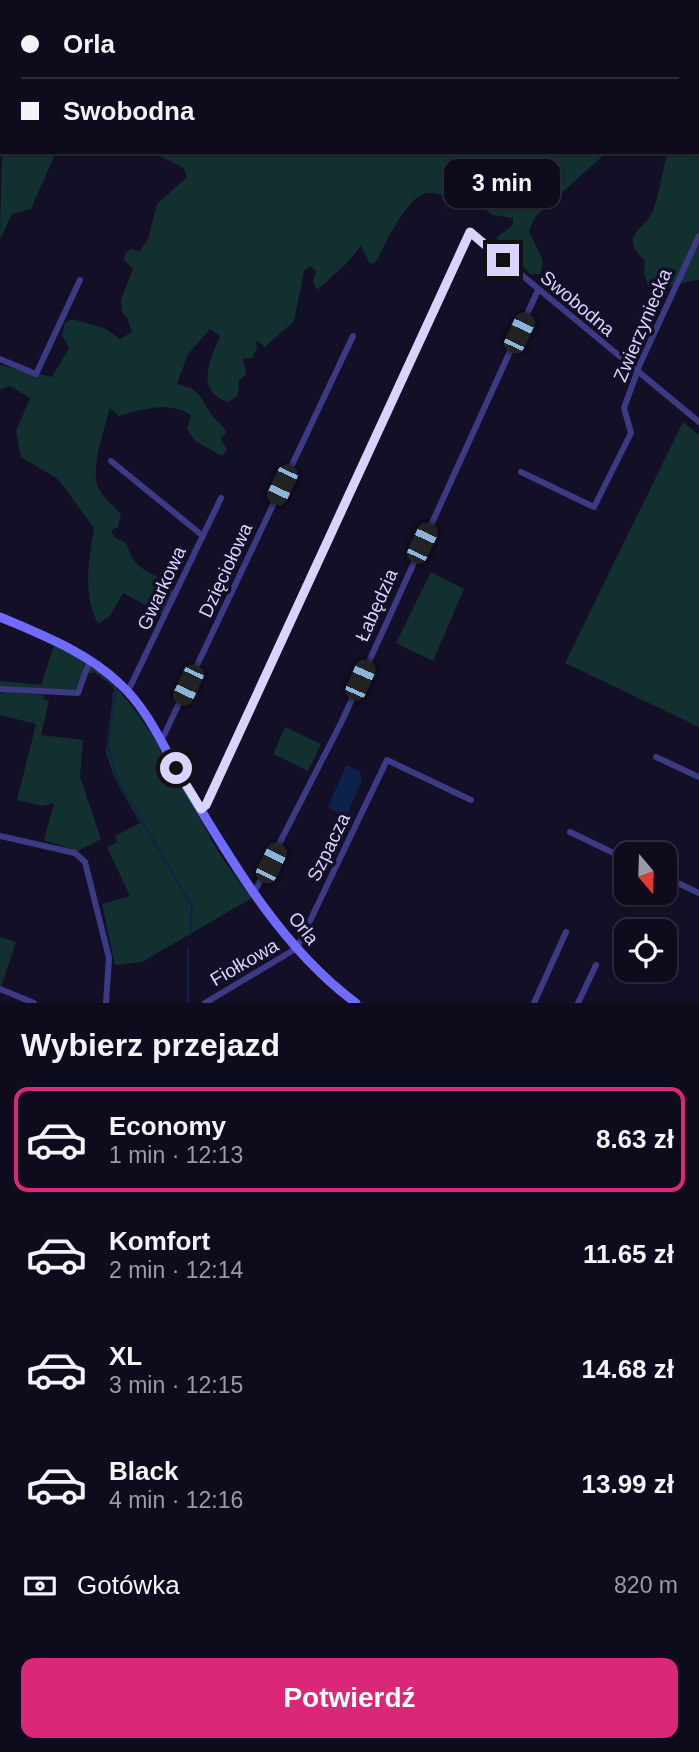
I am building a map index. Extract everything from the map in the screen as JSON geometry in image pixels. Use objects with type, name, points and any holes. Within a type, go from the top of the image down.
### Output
[{"type":"street","name":"Swobodna","points":[[201,809],[206,805],[470,232],[699,422]]},
{"type":"street","name":"Zwierzyniecka","points":[[521,472],[594,507],[631,433],[624,408],[699,236]]},
{"type":"street","points":[[0,359],[36,374],[80,280]]},
{"type":"street","name":"Łabędzia","points":[[255,891],[260,887],[341,723],[538,290]]},
{"type":"street","name":"Dzięciołowa","points":[[159,740],[164,735],[353,335]]},
{"type":"street","points":[[111,461],[203,536]]},
{"type":"street","name":"Gwarkowa","points":[[128,691],[221,498]]},
{"type":"street","name":"Orla","points":[[0,617],[91,660],[128,691],[255,891],[322,976],[356,1003]]},
{"type":"street","points":[[0,689],[78,693],[84,684],[91,660]]},
{"type":"street","points":[[656,757],[699,777]]},
{"type":"street","name":"Szpacza","points":[[298,948],[387,760],[471,800]]},
{"type":"street","points":[[569,832],[614,853]]},
{"type":"street","points":[[0,835],[75,853],[85,862],[110,958],[106,1003]]},
{"type":"street","points":[[677,883],[699,893]]},
{"type":"street","points":[[534,1003],[565,932]]},
{"type":"street","name":"Fiołkowa","points":[[205,1003],[298,948]]},
{"type":"street","points":[[578,1003],[596,965]]},
{"type":"street","points":[[0,989],[34,1003]]},
{"type":"green space","points":[[2,154],[55,154],[31,209],[12,214],[0,240]]},
{"type":"green space","points":[[155,154],[605,154],[535,217],[529,231],[543,261],[540,274],[530,274],[496,238],[513,225],[513,218],[492,215],[472,199],[428,193],[412,202],[405,211],[376,262],[370,264],[361,246],[346,264],[317,290],[313,282],[316,271],[310,266],[304,271],[294,321],[265,347],[256,340],[257,349],[252,358],[243,358],[246,375],[239,380],[238,395],[228,402],[217,397],[208,383],[209,365],[220,336],[210,329],[188,354],[177,384],[198,394],[226,432],[221,439],[227,450],[222,456],[195,441],[187,429],[191,415],[183,411],[165,407],[119,416],[110,408],[99,449],[96,482],[106,499],[121,514],[118,527],[111,530],[114,537],[126,543],[138,565],[171,584],[174,595],[164,615],[123,593],[110,616],[98,624],[88,589],[94,528],[58,479],[21,457],[16,431],[30,398],[10,386],[0,390],[0,365],[52,377],[69,348],[62,335],[65,323],[72,319],[104,328],[120,339],[132,332],[127,317],[122,313],[121,300],[133,269],[124,260],[125,253],[131,249],[140,251],[148,239],[157,204],[187,177],[184,168]]},
{"type":"green space","points":[[667,154],[699,154],[699,280],[660,287],[648,286],[644,273],[645,261],[633,245],[633,239],[653,211]]},
{"type":"green space","points":[[683,422],[699,435],[699,727],[565,663]]},
{"type":"green space","points":[[431,572],[464,589],[433,661],[396,643]]},
{"type":"green space","points":[[54,645],[85,662],[81,685],[77,691],[0,686],[0,681],[41,685]]},
{"type":"green space","points":[[89,666],[107,678],[144,723],[220,854],[252,898],[142,962],[115,965],[102,904],[130,896],[107,847],[117,842],[115,836],[140,823],[115,779],[106,752],[114,687],[94,672],[89,674]]},
{"type":"green space","points":[[0,694],[44,695],[43,699],[49,700],[41,735],[83,740],[80,777],[101,839],[78,851],[44,840],[54,803],[43,806],[17,800],[36,724],[0,715]]},
{"type":"green space","points":[[285,727],[321,744],[308,771],[273,754]]},
{"type":"green space","points":[[0,937],[16,942],[1,987],[0,986]]},
{"type":"water","points":[[346,765],[359,770],[362,780],[347,815],[342,816],[328,807]]},
{"type":"waterway","points":[[116,690],[108,746],[117,779],[192,906],[190,935]]},
{"type":"waterway","points":[[188,948],[188,1003]]},
{"type":"route","points":[[176,768],[201,809],[206,805],[470,232],[503,260]]}]
